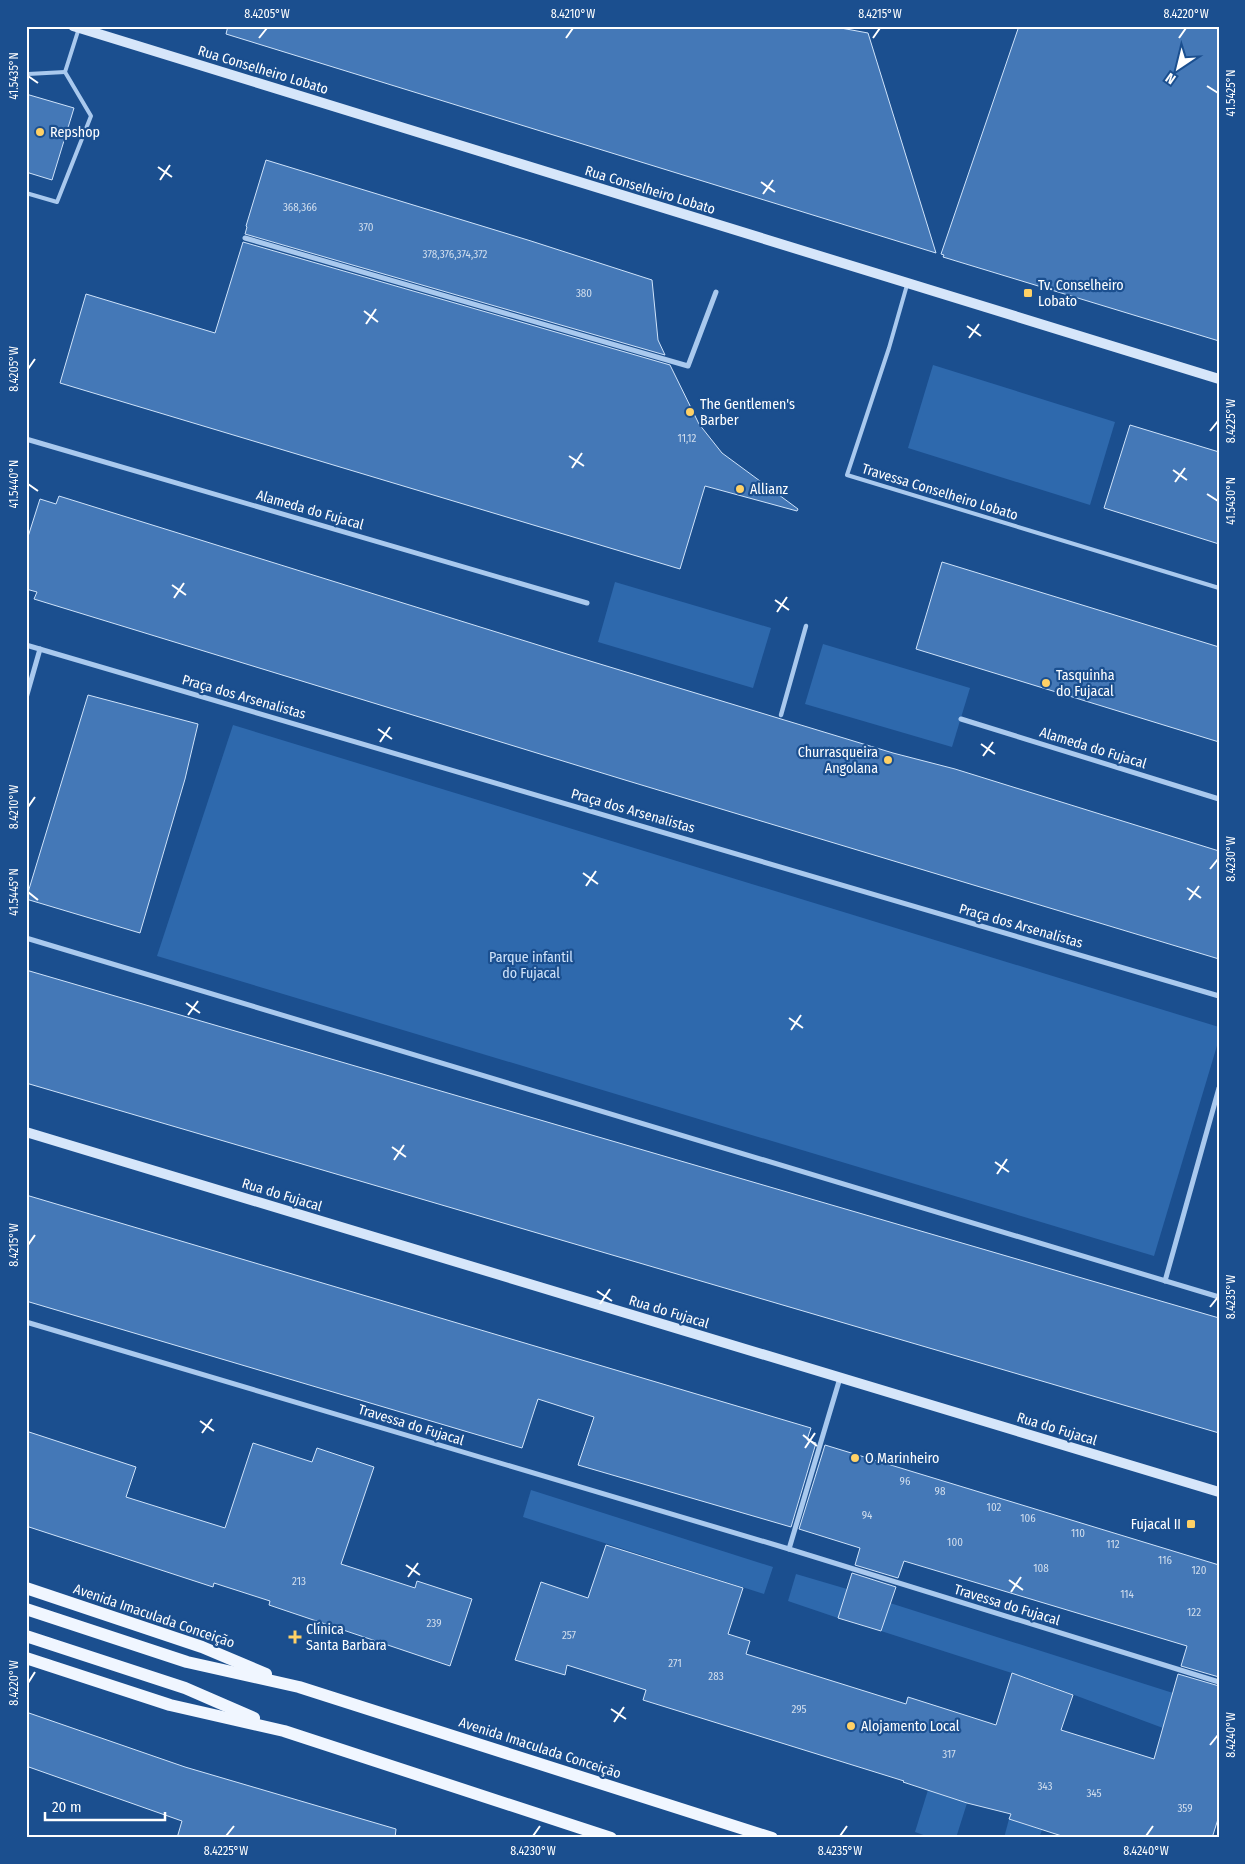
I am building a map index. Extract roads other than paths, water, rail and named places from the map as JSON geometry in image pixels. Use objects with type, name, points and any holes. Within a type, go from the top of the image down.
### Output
[{"type":"main road","name":"Rua Conselheiro Lobato","points":[[76,27],[1219,379]]},
{"type":"main road","name":"Rua do Fujacal","points":[[26,1132],[1219,1492]]},
{"type":"main road","name":"Avenida Imaculada Conceição","points":[[26,1588],[202,1647],[298,1687],[772,1838]]},
{"type":"main road","name":"Avenida Imaculada Conceição","points":[[26,1610],[187,1662],[298,1687]]},
{"type":"main road","points":[[26,1636],[185,1688],[284,1731]]},
{"type":"main road","points":[[26,1658],[170,1705],[284,1731],[611,1838]]},
{"type":"street","points":[[245,238],[688,366],[716,292]]},
{"type":"street","name":"Alameda do Fujacal","points":[[26,439],[587,603]]},
{"type":"street","points":[[781,715],[806,626]]},
{"type":"street","name":"Praça dos Arsenalistas","points":[[26,645],[1219,996]]},
{"type":"street","points":[[26,698],[40,649]]},
{"type":"street","name":"Alameda do Fujacal","points":[[960,719],[1219,799]]},
{"type":"street","points":[[26,938],[1219,1297]]},
{"type":"street","points":[[1165,1281],[1219,1088]]},
{"type":"street","name":"Travessa do Fujacal","points":[[26,1322],[789,1549],[1219,1682]]},
{"type":"street","points":[[789,1549],[840,1378]]},
{"type":"lane","points":[[26,194],[57,202],[91,116],[65,72],[76,27]]},
{"type":"lane","points":[[26,76],[28,74],[65,72]]},
{"type":"lane","name":"Travessa Conselheiro Lobato","points":[[907,283],[889,348],[847,475],[1219,588]]},
{"type":"place","name":"Repshop","points":[[40,132]]},
{"type":"place","name":"Tv. Conselheiro Lobato","points":[[1028,293]]},
{"type":"place","name":"The Gentlemen's Barber","points":[[690,412]]},
{"type":"place","name":"Allianz","points":[[740,489]]},
{"type":"place","name":"Tasquinha do Fujacal","points":[[1046,683]]},
{"type":"place","name":"Churrasqueira Angolana","points":[[888,760]]},
{"type":"place","name":"O Marinheiro","points":[[855,1458]]},
{"type":"place","name":"Fujacal II","points":[[1191,1524]]},
{"type":"place","name":"Clínica Santa Barbara","points":[[295,1637]]},
{"type":"place","name":"Alojamento Local","points":[[851,1726]]},
{"type":"park label","name":"Parque infantil do Fujacal","points":[[531,966]]}]
